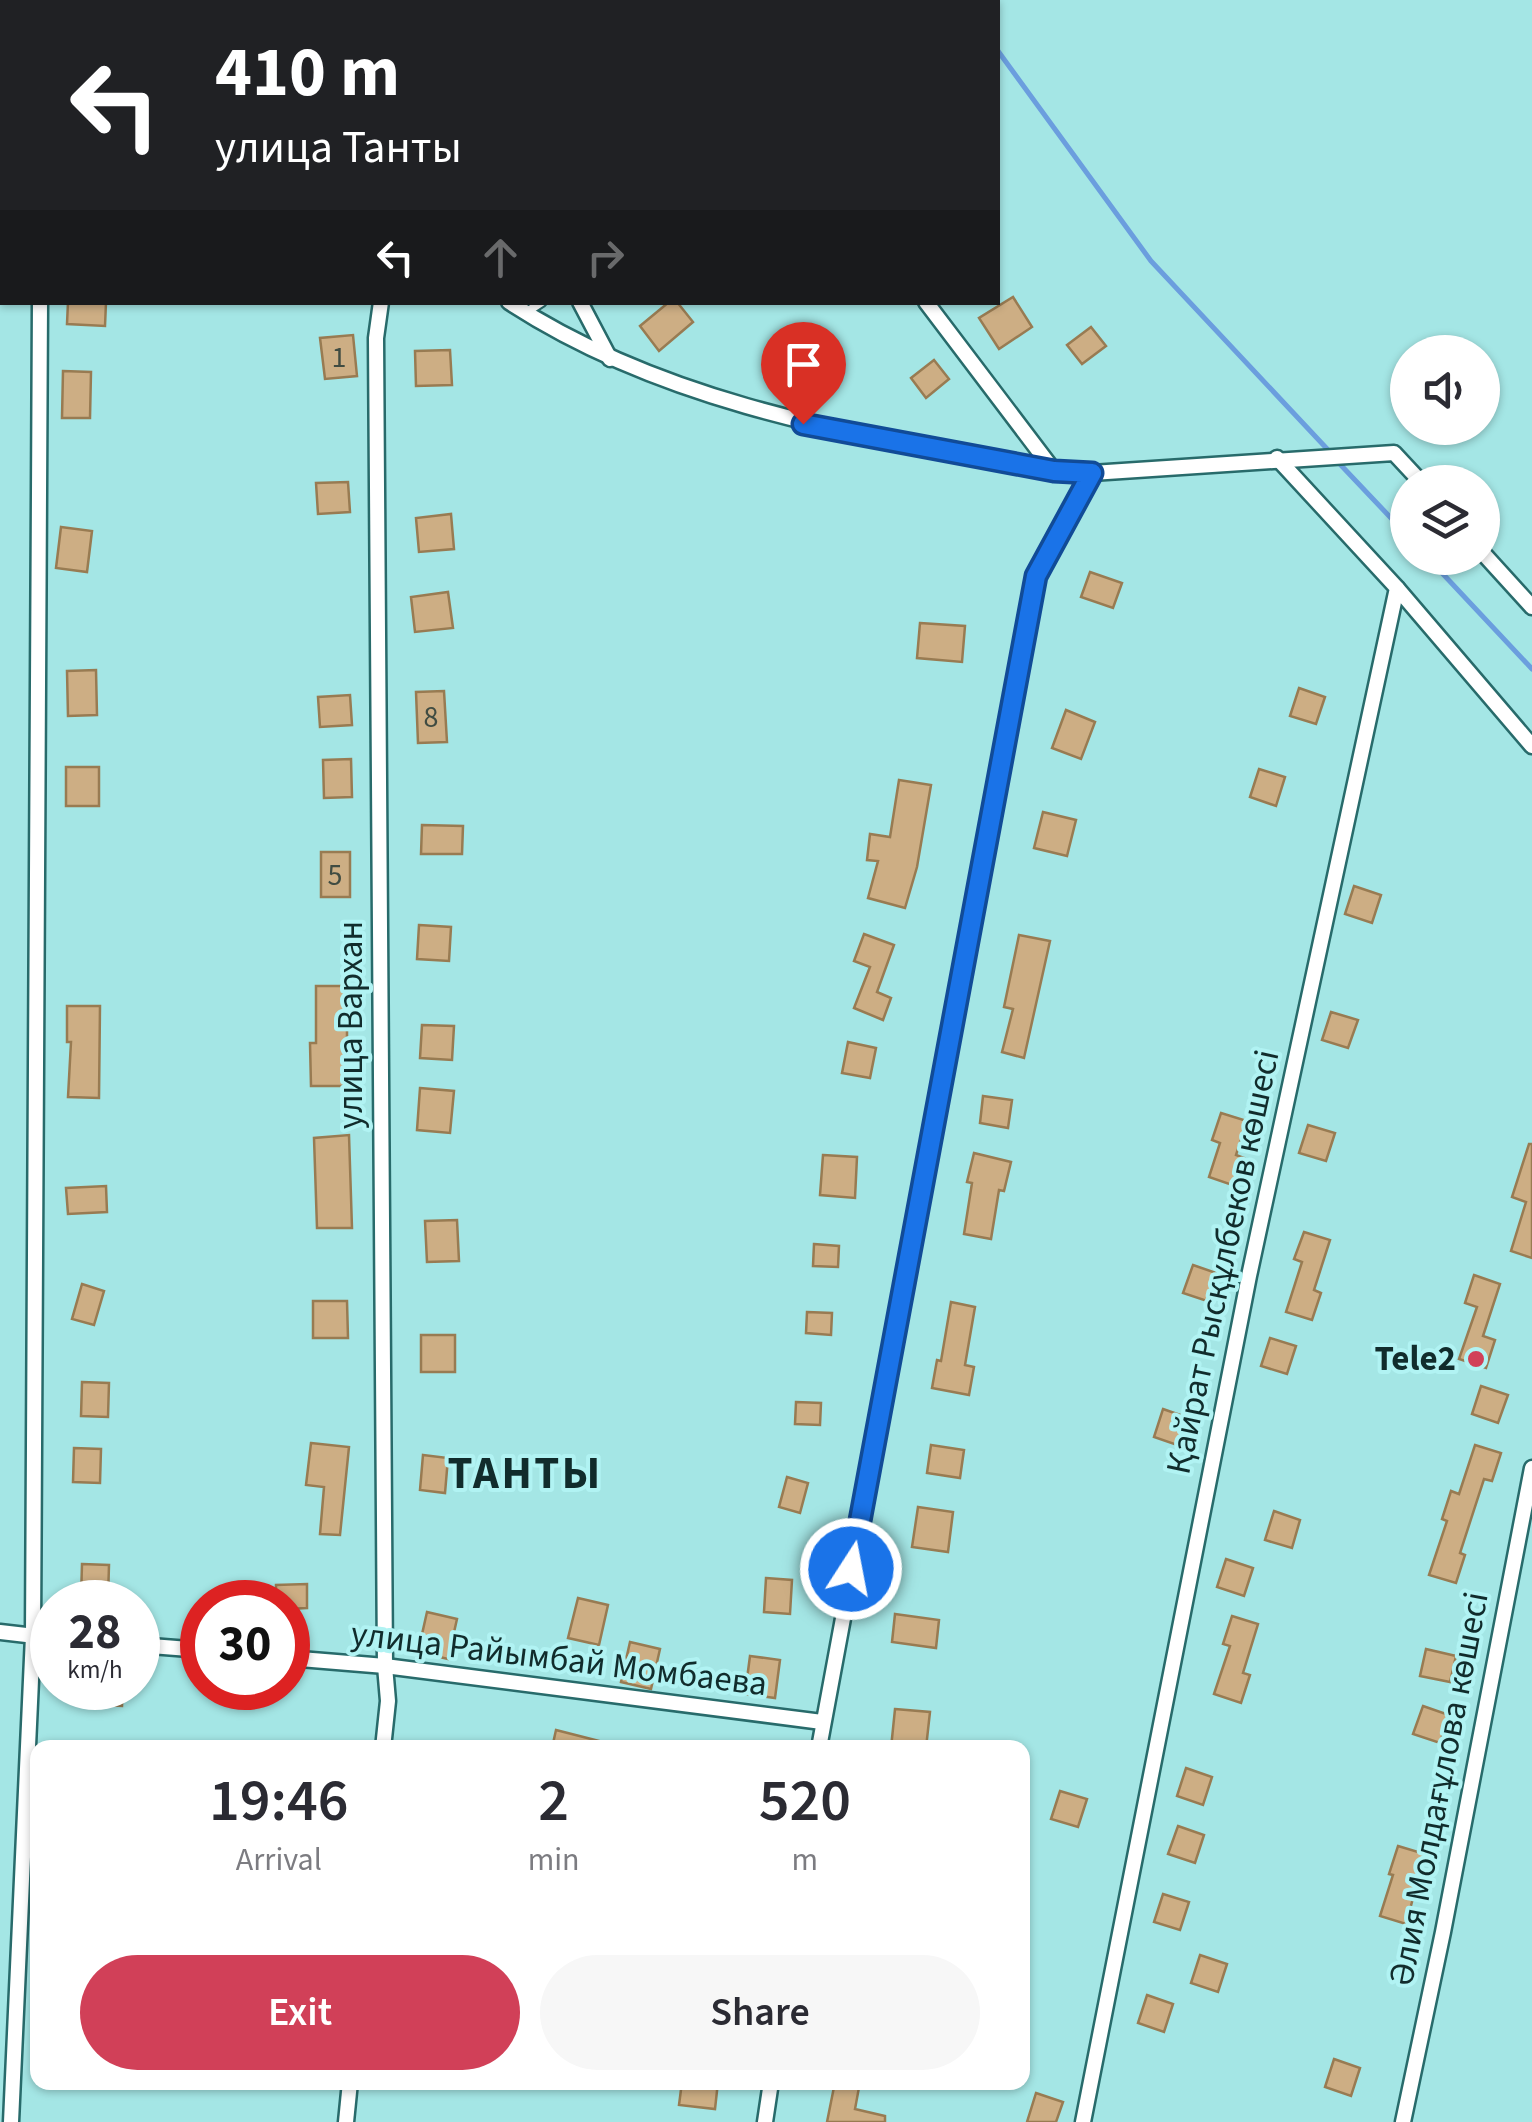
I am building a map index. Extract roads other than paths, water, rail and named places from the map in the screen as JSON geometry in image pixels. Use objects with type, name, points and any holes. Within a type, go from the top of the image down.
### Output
[{"type":"street","points":[[33,1580],[40,305]]},
{"type":"street","name":"улица Вархан","points":[[381,305],[376,358],[388,1701],[384,1740]]},
{"type":"street","points":[[513,305],[611,360],[803,424],[1054,471],[1092,473],[1394,453],[1405,465]]},
{"type":"street","points":[[582,305],[611,360]]},
{"type":"street","points":[[928,305],[1054,471]]},
{"type":"street","points":[[1277,458],[1397,588],[1532,746]]},
{"type":"street","points":[[820,1740],[1036,576],[1092,473]]},
{"type":"street","points":[[1500,572],[1532,608]]},
{"type":"street","name":"Қайрат Рысқұлбеков көшесі","points":[[1083,2122],[1248,1276],[1397,588]]},
{"type":"street","name":"Әлия Молдағұлова көшесі","points":[[1404,2122],[1532,1468]]},
{"type":"street","points":[[0,1632],[30,1636]]},
{"type":"street","name":"улица Райымбай Момбаева","points":[[310,1660],[822,1722]]},
{"type":"street","points":[[11,2122],[30,1702]]},
{"type":"street","points":[[346,2122],[349,2090]]},
{"type":"street","points":[[765,2122],[769,2090]]},
{"type":"lane","points":[[525,313],[537,305]]},
{"type":"waterway","points":[[1000,54],[1151,261],[1330,452]]},
{"type":"waterway","points":[[1337,461],[1390,517]]},
{"type":"waterway","points":[[1444,575],[1532,669]]},
{"type":"place","name":"Tele2","points":[[1476,1359]]},
{"type":"district","name":"ТАНТЫ","points":[[525,1474]]}]
